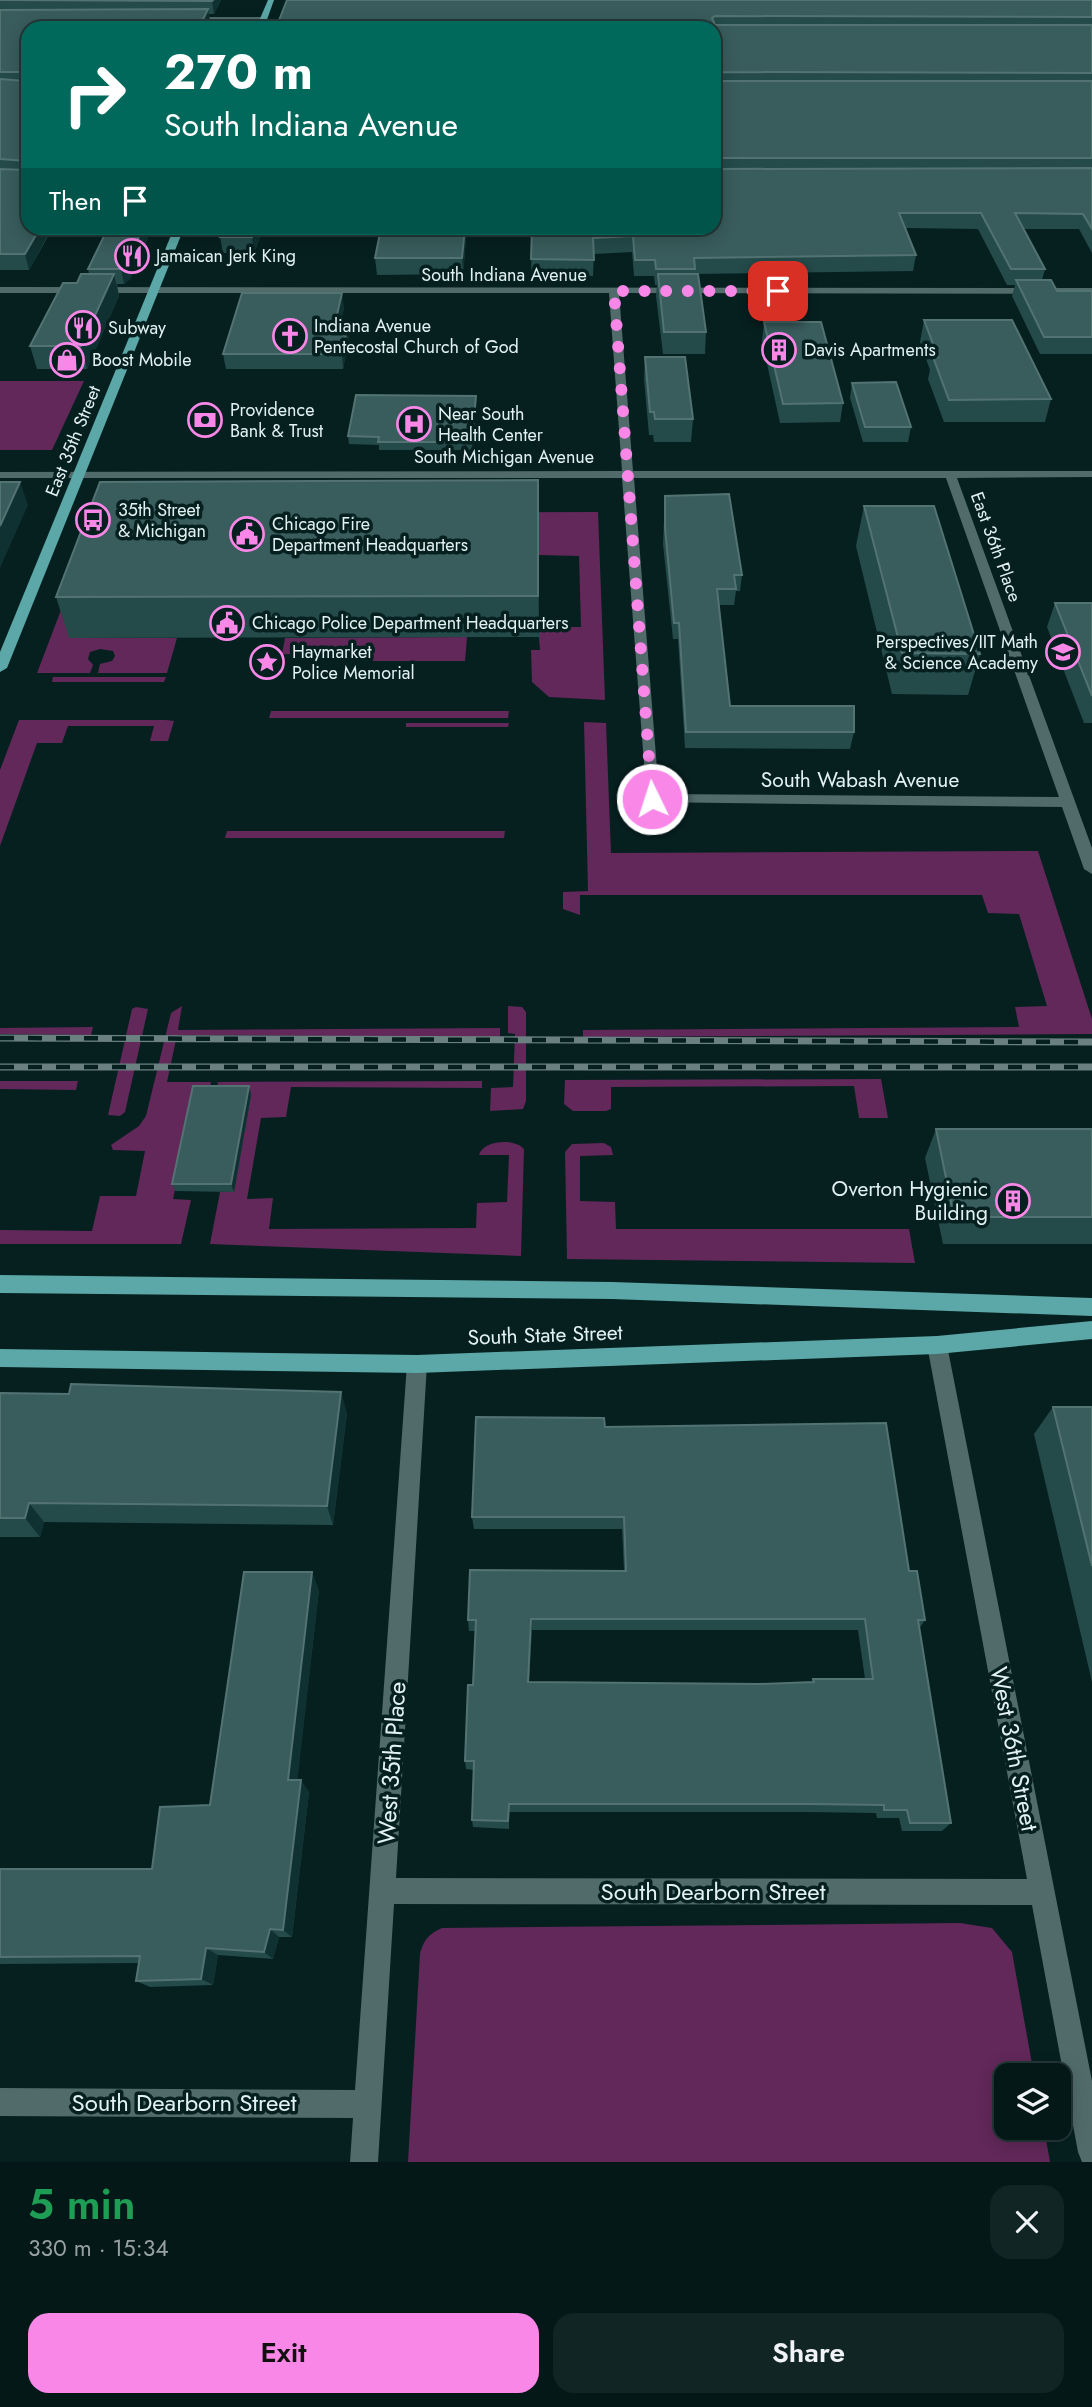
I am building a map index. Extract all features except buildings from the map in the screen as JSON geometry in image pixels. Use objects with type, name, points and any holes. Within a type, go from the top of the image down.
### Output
[{"type":"main road","points":[[264,19],[271,0]]},
{"type":"main road","name":"East 35th Street","points":[[0,668],[176,235]]},
{"type":"main road","name":"South State Street","points":[[0,1284],[190,1289],[557,1289],[929,1298],[1092,1307]]},
{"type":"main road","name":"South State Street","points":[[0,1358],[417,1364],[937,1345],[1092,1330]]},
{"type":"street","points":[[176,19],[264,19]]},
{"type":"street","name":"South Indiana Avenue","points":[[0,290],[1092,291]]},
{"type":"street","points":[[614,291],[627,474]]},
{"type":"street","name":"South Wabash Avenue","points":[[627,474],[652,799],[1068,802]]},
{"type":"street","name":"East 36th Place","points":[[950,474],[1092,870]]},
{"type":"street","name":"South Michigan Avenue","points":[[0,475],[1092,474]]},
{"type":"street","name":"West 36th Street","points":[[937,1345],[1042,1892],[1088,2109],[1092,2152]]},
{"type":"street","name":"West 35th Place","points":[[364,2162],[417,1364]]},
{"type":"street","name":"South Dearborn Street","points":[[384,1891],[1042,1892]]},
{"type":"street","name":"South Dearborn Street","points":[[0,2102],[368,2104]]},
{"type":"shaded area","points":[[0,381],[84,381],[52,450],[0,450]]},
{"type":"shaded area","points":[[598,512],[605,700],[549,697],[532,682],[531,650],[540,650],[538,627],[581,627],[579,556],[538,555],[310,513]]},
{"type":"shaded area","points":[[98,513],[69,638],[177,638],[167,673],[98,673],[100,664],[112,661],[115,656],[113,651],[100,649],[90,652],[88,659],[93,665],[90,673],[37,673]]},
{"type":"shaded area","points":[[467,637],[465,661],[311,661],[311,655],[282,654],[285,638]]},
{"type":"shaded area","points":[[53,677],[166,677],[164,682],[52,682]]},
{"type":"shaded area","points":[[271,711],[509,711],[508,718],[269,718]]},
{"type":"shaded area","points":[[19,720],[174,721],[168,741],[150,741],[154,726],[68,726],[62,743],[37,743],[0,846],[0,770]]},
{"type":"shaded area","points":[[584,722],[606,723],[611,853],[1038,851],[1092,1019],[1092,1034],[583,1037],[583,1030],[1019,1027],[1015,1007],[1047,1006],[1019,914],[988,913],[982,895],[580,895],[580,915],[563,909],[563,892],[588,891]]},
{"type":"shaded area","points":[[406,723],[509,723],[508,727],[406,727]]},
{"type":"shaded area","points":[[227,831],[505,831],[504,838],[225,838]]},
{"type":"shaded area","points":[[182,1006],[178,1030],[500,1028],[500,1037],[177,1035],[167,1082],[211,1082],[209,1094],[195,1094],[173,1199],[191,1200],[181,1244],[0,1244],[0,1230],[92,1231],[100,1196],[136,1196],[145,1151],[113,1150],[111,1145],[139,1126],[146,1116],[171,1013]]},
{"type":"shaded area","points":[[508,1006],[522,1007],[526,1012],[526,1101],[523,1109],[490,1111],[491,1088],[513,1087],[515,1034],[508,1033]]},
{"type":"shaded area","points":[[132,1009],[148,1009],[125,1112],[120,1116],[108,1115]]},
{"type":"shaded area","points":[[93,1027],[91,1035],[0,1034],[0,1028]]},
{"type":"shaded area","points":[[881,1079],[888,1118],[859,1118],[854,1086],[611,1087],[611,1109],[606,1111],[573,1111],[564,1104],[565,1080]]},
{"type":"shaded area","points":[[0,1081],[78,1081],[76,1090],[0,1089]]},
{"type":"shaded area","points":[[482,1081],[482,1088],[291,1087],[286,1117],[261,1118],[247,1199],[273,1198],[269,1229],[476,1228],[477,1203],[507,1202],[509,1155],[479,1155],[486,1146],[500,1142],[514,1143],[524,1149],[521,1256],[210,1244],[220,1192],[234,1191],[251,1095],[216,1094],[218,1082]]},
{"type":"shaded area","points":[[604,1143],[611,1147],[613,1155],[580,1156],[580,1201],[615,1202],[616,1229],[909,1229],[915,1263],[567,1259],[565,1152],[572,1144]]},
{"type":"shaded area","points":[[960,1923],[992,1928],[1012,1952],[1032,2063],[994,2063],[994,2140],[1046,2140],[1050,2162],[408,2162],[420,1954],[428,1938],[442,1928]]},
{"type":"railway","points":[[0,1038],[1092,1042]]},
{"type":"railway","points":[[0,1067],[1092,1067]]},
{"type":"place","name":"Jamaican Jerk King","points":[[132,256]]},
{"type":"place","name":"Subway","points":[[83,328]]},
{"type":"place","name":"Indiana Avenue Pentecostal Church of God","points":[[290,336]]},
{"type":"place","name":"Davis Apartments","points":[[779,350]]},
{"type":"place","name":"Boost Mobile","points":[[67,360]]},
{"type":"place","name":"Providence Bank & Trust","points":[[205,420]]},
{"type":"place","name":"Near South Health Center","points":[[414,424]]},
{"type":"place","name":"35th Street & Michigan","points":[[93,520]]},
{"type":"place","name":"Chicago Fire Department Headquarters","points":[[247,534]]},
{"type":"place","name":"Chicago Police Department Headquarters","points":[[227,623]]},
{"type":"place","name":"Perspectives/IIT Math & Science Academy","points":[[1063,652]]},
{"type":"place","name":"Haymarket Police Memorial","points":[[267,662]]},
{"type":"place","name":"Overton Hygienic Building","points":[[1013,1201]]},
{"type":"route","points":[[652,799],[614,291],[778,291]]}]
